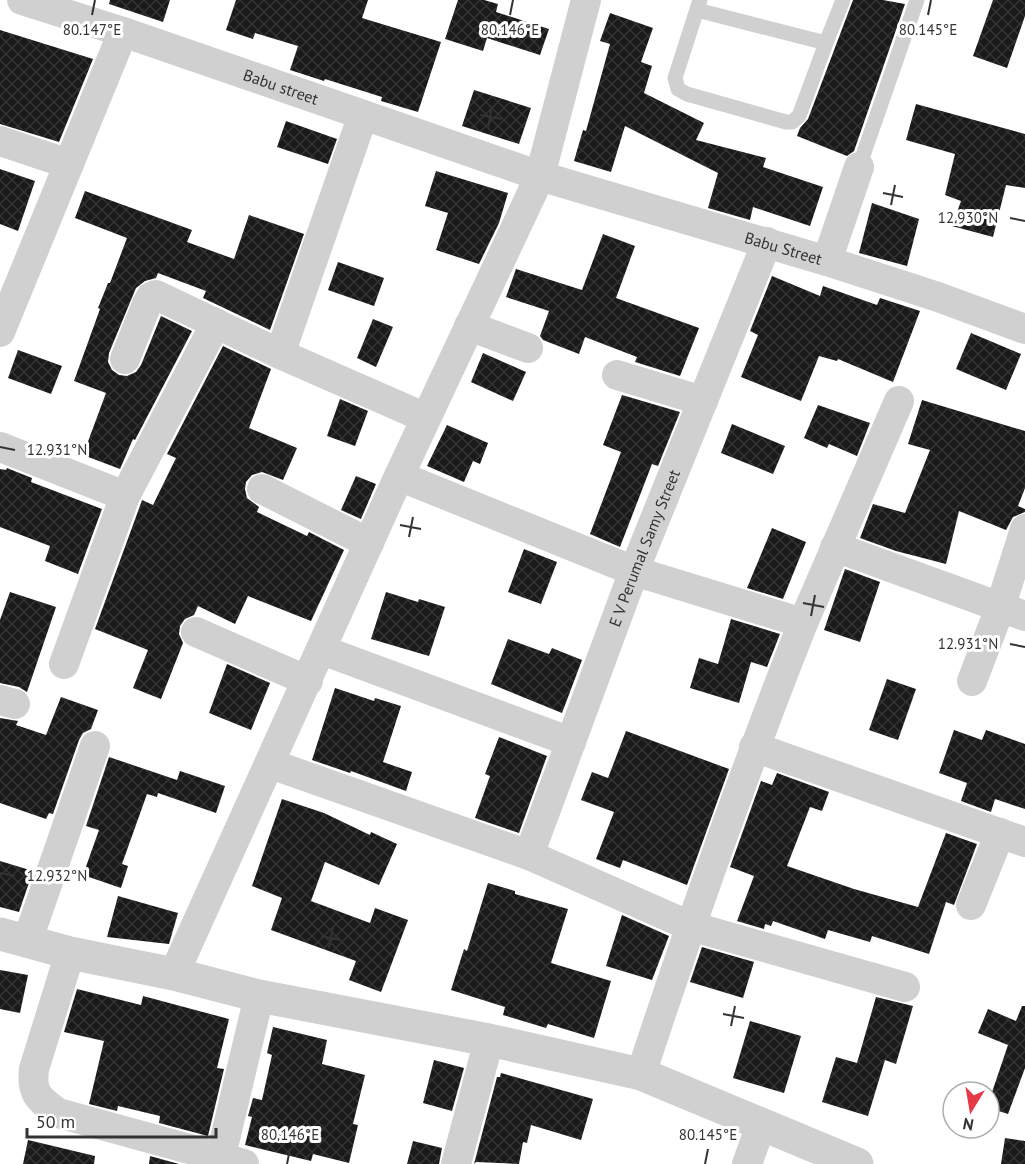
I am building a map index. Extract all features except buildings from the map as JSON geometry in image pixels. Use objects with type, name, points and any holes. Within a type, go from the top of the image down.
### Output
[{"type":"street","name":"Babu street","points":[[22,0],[123,32],[540,176]]},
{"type":"street","points":[[174,974],[271,764],[399,476],[540,176],[586,0]]},
{"type":"street","points":[[0,332],[123,32]]},
{"type":"street","points":[[280,354],[363,115]]},
{"type":"street","points":[[0,141],[69,164]]},
{"type":"street","points":[[827,261],[859,167]]},
{"type":"street","name":"Babu Street","points":[[540,176],[767,242],[938,297],[1025,329]]},
{"type":"street","name":"E V Perumal Samy Street","points":[[529,855],[634,571],[767,242]]},
{"type":"street","points":[[125,359],[151,297],[156,295],[280,354],[426,418]]},
{"type":"street","points":[[64,664],[125,496],[216,323]]},
{"type":"street","points":[[470,326],[528,348]]},
{"type":"street","points":[[617,375],[703,401]]},
{"type":"street","points":[[641,1074],[690,926],[754,747],[835,547],[899,401]]},
{"type":"street","points":[[0,447],[125,496]]},
{"type":"street","points":[[399,476],[634,571],[803,624]]},
{"type":"street","points":[[262,489],[369,543]]},
{"type":"street","points":[[972,681],[1012,612],[1025,529]]},
{"type":"street","points":[[835,547],[1012,612]]},
{"type":"street","points":[[196,633],[308,681]]},
{"type":"street","points":[[322,650],[571,742]]},
{"type":"street","points":[[95,746],[13,938],[70,953],[174,974],[259,996],[489,1040],[641,1074],[857,1164]]},
{"type":"street","points":[[754,747],[1012,838],[970,905]]},
{"type":"street","points":[[271,764],[529,855],[690,926],[905,987]]},
{"type":"street","points":[[70,953],[34,1069],[32,1084],[37,1095],[58,1113],[228,1162],[259,996]]},
{"type":"street","points":[[456,1164],[489,1040]]},
{"type":"street","points":[[747,1164],[761,1125]]},
{"type":"lane","points":[[826,43],[698,5],[675,78],[678,89],[687,94],[781,121],[792,122],[799,116],[843,0]]},
{"type":"lane","points":[[859,167],[917,0]]}]
